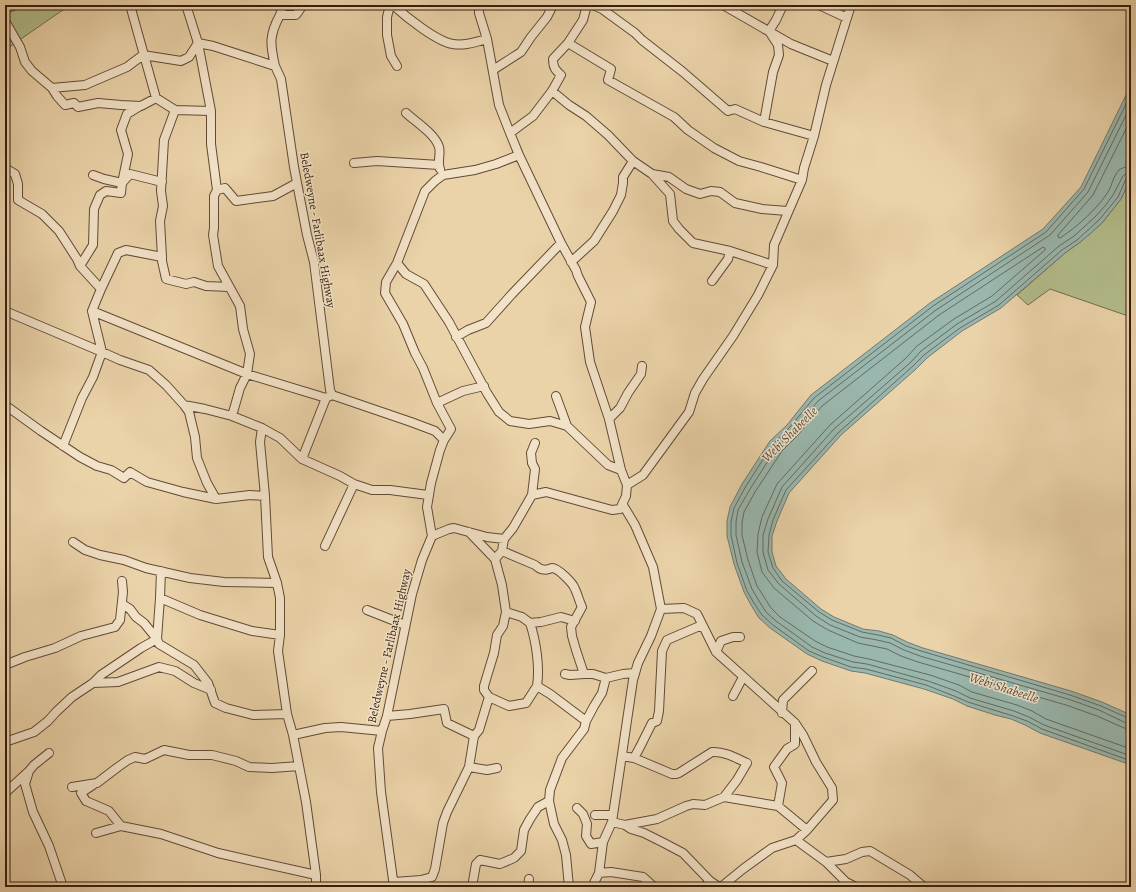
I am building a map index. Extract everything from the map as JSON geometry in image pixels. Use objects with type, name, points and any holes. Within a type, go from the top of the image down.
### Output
[{"type":"street","points":[[5,9],[15,5]]},
{"type":"street","points":[[130,5],[156,98],[175,110],[210,111]]},
{"type":"street","points":[[186,5],[198,42],[210,111],[211,144],[217,190],[214,196],[213,235],[218,266],[240,306],[243,329],[250,354],[247,374],[240,388],[232,416]]},
{"type":"street","name":"Beledweyne - Farlibaax Highway","points":[[283,5],[274,26],[271,44],[275,66],[283,87],[297,183],[314,262],[330,390],[329,397]]},
{"type":"street","points":[[280,15],[296,15],[303,5]]},
{"type":"street","points":[[397,66],[391,56],[387,35],[387,17],[392,5],[440,40],[453,44],[471,43],[487,39]]},
{"type":"street","points":[[479,5],[500,105],[510,132],[519,155],[591,302],[586,327],[587,348],[590,362],[609,419],[627,485],[626,496],[620,509]]},
{"type":"street","points":[[493,70],[521,52],[547,17],[553,5]]},
{"type":"street","points":[[510,132],[533,116],[552,91],[561,75],[555,70],[553,59],[568,43],[583,20],[587,5]]},
{"type":"street","points":[[593,5],[602,9],[635,33],[728,110],[735,109],[764,122],[814,136]]},
{"type":"street","points":[[723,5],[791,44],[833,61]]},
{"type":"street","points":[[769,31],[783,5]]},
{"type":"street","points":[[819,5],[847,18]]},
{"type":"street","points":[[627,485],[643,475],[689,412],[695,393],[703,379],[733,336],[758,295],[773,265],[774,245],[802,180],[826,85],[852,5]]},
{"type":"street","points":[[5,21],[20,47],[25,62],[32,71],[52,88],[65,105],[74,103],[78,107],[98,103],[141,106]]},
{"type":"street","points":[[764,122],[773,72],[779,55],[778,45],[769,31]]},
{"type":"street","points":[[52,88],[85,85],[127,67],[143,55],[181,61],[189,57],[198,42]]},
{"type":"street","points":[[198,42],[275,66]]},
{"type":"street","points":[[568,43],[611,69],[608,80],[674,117],[688,130],[714,148],[739,161],[761,166],[802,180]]},
{"type":"street","points":[[552,91],[569,105],[586,116],[608,135],[633,161],[652,174],[670,194],[673,221],[693,243],[730,251],[773,265]]},
{"type":"street","points":[[80,266],[93,244],[94,209],[100,195],[106,191],[121,193],[128,154],[121,130],[127,114],[156,98]]},
{"type":"street","points":[[175,110],[164,140],[161,191],[163,206],[160,221],[162,261],[166,279],[186,284],[194,282],[206,286],[230,287]]},
{"type":"street","points":[[406,114],[435,139],[439,148],[439,165],[442,175]]},
{"type":"street","points":[[504,539],[487,537],[454,528],[432,536],[427,508],[428,495],[440,450],[451,429],[437,403],[424,368],[415,353],[403,324],[385,293],[386,282],[397,263],[425,190],[442,175],[475,170],[519,155]]},
{"type":"street","points":[[354,163],[377,161],[439,165]]},
{"type":"street","points":[[571,262],[594,241],[613,211],[621,195],[623,177],[633,161]]},
{"type":"street","points":[[5,168],[15,174],[18,184],[18,200],[42,214],[59,231],[80,266],[101,289]]},
{"type":"street","points":[[122,183],[130,174],[162,182]]},
{"type":"street","points":[[652,174],[670,177],[686,189],[700,194],[712,191],[720,192],[735,203],[762,209],[788,212]]},
{"type":"street","points":[[92,175],[122,183]]},
{"type":"street","points":[[217,190],[225,188],[236,201],[273,196],[297,183]]},
{"type":"street","points":[[456,337],[468,330],[486,323],[561,243]]},
{"type":"street","points":[[63,446],[82,398],[93,377],[102,352],[92,310],[118,253],[126,250],[162,257]]},
{"type":"street","points":[[712,281],[728,259],[730,251]]},
{"type":"street","points":[[397,263],[406,274],[424,284],[449,322],[499,412],[510,421],[528,424],[550,421],[567,426]]},
{"type":"street","points":[[92,310],[247,374],[329,397],[435,431],[444,440]]},
{"type":"street","points":[[5,312],[120,360],[149,370],[166,384],[189,412],[195,437],[197,458],[207,483],[216,499]]},
{"type":"street","points":[[609,419],[620,408],[641,374],[642,366]]},
{"type":"street","points":[[437,403],[463,391],[484,386]]},
{"type":"street","points":[[556,396],[567,426],[608,465],[622,470]]},
{"type":"street","points":[[302,459],[315,426],[329,397]]},
{"type":"street","points":[[5,405],[63,446],[97,466],[112,470],[124,478],[130,472],[147,482],[216,499],[250,495],[265,496]]},
{"type":"street","points":[[184,405],[232,416],[262,428],[280,438],[302,459],[354,484],[372,490],[390,490],[428,495]]},
{"type":"street","points":[[262,428],[260,442],[265,496],[268,557],[277,583],[280,598],[280,634],[278,651],[287,714],[293,735],[306,802],[316,875],[316,887]]},
{"type":"street","points":[[495,560],[502,551],[504,539],[513,528],[532,495],[535,469],[532,462],[531,453],[535,443]]},
{"type":"street","points":[[325,546],[354,484]]},
{"type":"street","points":[[532,495],[546,492],[612,510],[620,509],[623,505],[635,525],[653,566],[661,609],[633,680],[613,818],[603,842],[599,873],[592,887]]},
{"type":"street","points":[[468,532],[495,560],[502,584],[506,612],[503,626],[497,636],[484,690],[489,697],[509,706],[526,703],[537,686],[539,677],[534,634],[530,623],[522,617],[506,612]]},
{"type":"street","name":"Beledweyne - Farlibaax Highway","points":[[394,885],[378,748],[387,716],[412,594],[422,560],[432,536]]},
{"type":"street","points":[[73,542],[85,550],[124,560],[146,568],[206,580],[277,583]]},
{"type":"street","points":[[502,551],[522,558],[539,569],[544,570],[552,568],[568,579],[575,588],[582,606],[572,627],[572,636],[584,674]]},
{"type":"street","points":[[157,639],[161,571]]},
{"type":"street","points":[[5,666],[25,657],[55,648],[81,636],[115,627],[120,620],[123,592],[122,581]]},
{"type":"street","points":[[160,598],[200,614],[252,631],[280,634]]},
{"type":"street","points":[[122,604],[130,609],[136,617],[144,623],[157,639],[159,644],[194,665],[208,683],[215,703],[226,708],[253,715],[287,714]]},
{"type":"street","points":[[595,815],[613,818],[683,853],[710,881],[720,887],[772,848],[796,840],[807,830],[833,800],[832,788],[816,762],[803,735],[794,723],[716,652],[697,614],[684,608],[661,609]]},
{"type":"street","points":[[367,610],[405,625]]},
{"type":"street","points":[[530,623],[561,617],[575,621]]},
{"type":"street","points":[[634,758],[652,723],[657,721],[662,650],[667,640],[702,625]]},
{"type":"street","points":[[716,652],[721,641],[733,637],[740,637]]},
{"type":"street","points":[[5,742],[34,732],[48,721],[72,697],[93,683],[101,675],[157,639]]},
{"type":"street","points":[[93,683],[118,682],[159,667],[176,671],[194,683],[211,690]]},
{"type":"street","points":[[782,713],[783,700],[812,671]]},
{"type":"street","points":[[565,674],[592,674],[606,678],[622,674],[635,673]]},
{"type":"street","points":[[733,696],[743,677]]},
{"type":"street","points":[[569,887],[566,869],[566,855],[562,840],[554,824],[549,801],[550,790],[562,758],[584,729],[586,721],[602,693],[606,678]]},
{"type":"street","points":[[537,686],[586,721]]},
{"type":"street","points":[[394,885],[432,877],[435,869],[443,823],[469,767],[474,736],[479,730],[489,697]]},
{"type":"street","points":[[387,716],[444,709],[447,723],[474,736]]},
{"type":"street","points":[[778,806],[782,783],[774,767],[787,749],[795,744],[794,723]]},
{"type":"street","points":[[293,735],[325,728],[341,727],[382,731]]},
{"type":"street","points":[[121,826],[110,811],[86,801],[80,793],[97,783],[128,760],[135,757],[145,759],[164,750],[189,755],[212,755],[236,761],[249,767],[272,768],[298,766]]},
{"type":"street","points":[[622,756],[634,758],[672,774],[676,774],[716,751],[747,762],[738,780],[724,797],[705,805],[693,804],[686,806],[657,819],[625,825]]},
{"type":"street","points":[[5,793],[34,765],[49,753]]},
{"type":"street","points":[[469,767],[487,770],[497,768]]},
{"type":"street","points":[[29,771],[26,784],[33,812],[49,846],[63,887]]},
{"type":"street","points":[[72,788],[97,783]]},
{"type":"street","points":[[724,797],[778,806],[807,830]]},
{"type":"street","points":[[472,887],[476,864],[480,860],[500,864],[514,858],[521,851],[524,830],[530,819],[538,807],[549,801]]},
{"type":"street","points":[[577,808],[583,814],[587,824],[586,836],[591,844],[603,842]]},
{"type":"street","points":[[96,833],[121,826],[161,834],[218,853],[316,875]]},
{"type":"street","points":[[796,840],[826,862],[846,882],[856,887]]},
{"type":"street","points":[[826,862],[846,858],[870,850],[912,883],[924,887]]},
{"type":"street","points":[[599,873],[611,872],[643,877],[654,887]]},
{"type":"street","points":[[704,887],[710,881]]},
{"type":"green space","points":[[5,5],[70,5],[5,50]]},
{"type":"green space","points":[[1131,177],[1131,317],[1050,289],[1028,305],[1017,295],[1102,223],[1121,199]]},
{"type":"water","name":"Webi Shabeelle","points":[[1131,85],[1131,177],[1121,199],[1102,223],[1091,233],[1065,253],[1001,308],[962,331],[927,358],[841,435],[789,493],[772,536],[772,552],[776,566],[786,579],[821,609],[834,617],[863,629],[893,635],[923,648],[1071,691],[1102,702],[1131,715],[1131,765],[1040,733],[1011,719],[967,706],[953,699],[924,689],[865,673],[851,671],[807,654],[770,628],[759,618],[751,605],[744,592],[734,564],[727,536],[727,521],[730,507],[742,484],[770,441],[787,425],[811,395],[930,303],[1043,229],[1081,187]]}]
